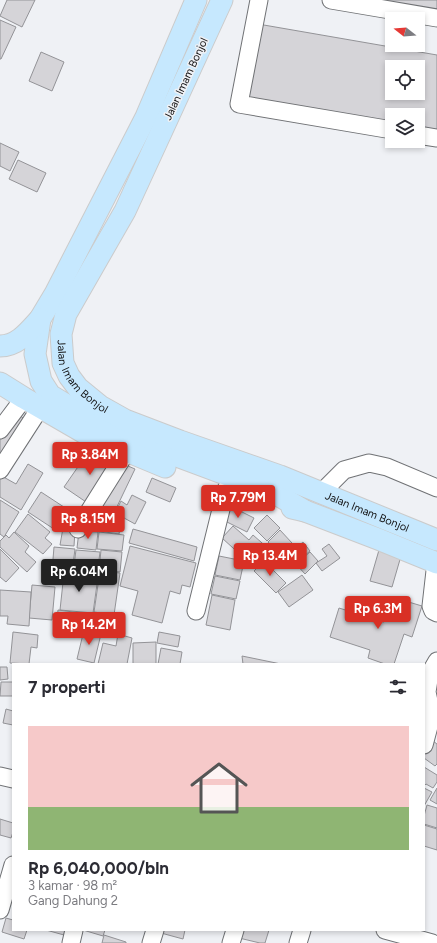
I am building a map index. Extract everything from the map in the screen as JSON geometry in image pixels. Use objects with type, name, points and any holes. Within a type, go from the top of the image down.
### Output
[{"type":"main road","name":"Jalan Imam Bonjol","points":[[40,319],[146,116],[196,0]]},
{"type":"main road","name":"Jalan Imam Bonjol","points":[[222,0],[125,211],[66,314],[61,334],[63,363],[69,376],[78,388],[100,406],[125,420],[280,476],[437,540]]},
{"type":"main road","points":[[40,319],[35,354],[41,381],[50,395],[88,418],[174,455],[272,491],[309,513],[321,492]]},
{"type":"main road","points":[[0,346],[5,346],[23,338],[40,319]]},
{"type":"main road","name":"Jalan Imam Bonjol","points":[[0,383],[88,435],[170,469],[264,502],[309,513],[436,562]]},
{"type":"street","points":[[259,0],[239,104],[385,129]]},
{"type":"street","points":[[331,0],[437,18]]},
{"type":"street","points":[[425,136],[437,138]]},
{"type":"street","points":[[0,430],[32,403]]},
{"type":"street","points":[[0,470],[32,403]]},
{"type":"street","points":[[78,529],[127,451]]},
{"type":"street","points":[[321,492],[344,470],[369,463],[387,467],[437,488]]},
{"type":"street","points":[[196,611],[226,489]]},
{"type":"street","points":[[436,562],[431,606],[437,613]]},
{"type":"street","points":[[425,741],[432,715],[426,692],[430,673],[437,661]]},
{"type":"street","points":[[0,776],[12,779]]},
{"type":"street","points":[[0,910],[12,869]]},
{"type":"street","points":[[71,943],[74,931]]},
{"type":"street","points":[[152,943],[155,931]]},
{"type":"street","points":[[231,943],[234,931]]},
{"type":"street","points":[[298,943],[302,931]]},
{"type":"street","points":[[390,931],[432,943]]},
{"type":"building","points":[[7,0],[35,0],[22,27],[0,16]]},
{"type":"building","points":[[360,0],[437,0],[437,14]]},
{"type":"building","points":[[0,20],[16,27],[1,59],[0,59]]},
{"type":"building","points":[[258,24],[385,46],[385,52],[420,52],[437,55],[437,134],[425,132],[425,108],[385,108],[385,125],[244,100]]},
{"type":"building","points":[[41,52],[64,62],[52,91],[29,81]]},
{"type":"building","points":[[0,143],[19,152],[10,171],[0,166]]},
{"type":"building","points":[[18,160],[46,173],[37,192],[9,179]]},
{"type":"building","points":[[14,412],[25,419],[0,455],[0,435]]},
{"type":"building","points":[[91,448],[116,465],[89,504],[64,487]]},
{"type":"building","points":[[121,463],[135,469],[112,517],[98,510]]},
{"type":"building","points":[[28,464],[43,473],[21,510],[0,497],[0,475],[16,484]]},
{"type":"building","points":[[152,478],[176,488],[170,502],[146,492]]},
{"type":"building","points":[[41,492],[70,511],[57,531],[28,512]]},
{"type":"building","points":[[132,495],[146,502],[135,524],[115,513],[121,501],[127,505]]},
{"type":"building","points":[[0,500],[19,512],[4,537],[0,534]]},
{"type":"building","points":[[230,506],[254,518],[247,532],[223,520]]},
{"type":"building","points":[[28,514],[50,532],[45,538],[52,544],[43,554],[15,532]]},
{"type":"building","points":[[267,515],[280,528],[267,541],[254,528]]},
{"type":"building","points":[[87,516],[121,521],[119,534],[85,529]]},
{"type":"building","points":[[233,526],[249,540],[253,535],[270,550],[255,568],[222,538]]},
{"type":"building","points":[[63,528],[75,530],[74,546],[60,545]]},
{"type":"building","points":[[133,529],[197,547],[194,561],[129,543]]},
{"type":"building","points":[[280,530],[292,543],[279,555],[268,542]]},
{"type":"building","points":[[79,531],[98,532],[96,550],[77,548]]},
{"type":"building","points":[[14,532],[29,546],[25,552],[36,562],[27,572],[0,547],[0,541],[6,535],[9,538]]},
{"type":"building","points":[[99,532],[124,535],[122,551],[97,549]]},
{"type":"building","points":[[303,542],[310,551],[290,568],[283,559]]},
{"type":"building","points":[[329,544],[340,558],[322,571],[316,563],[327,556],[322,549]]},
{"type":"building","points":[[130,546],[196,563],[190,587],[182,585],[180,594],[170,591],[162,623],[132,615],[138,591],[120,586]]},
{"type":"building","points":[[54,547],[75,549],[72,572],[52,571]]},
{"type":"building","points":[[0,549],[19,568],[6,582],[0,577]]},
{"type":"building","points":[[76,550],[100,552],[97,575],[73,572]]},
{"type":"building","points":[[101,550],[122,552],[120,572],[99,570]]},
{"type":"building","points":[[379,550],[401,556],[392,587],[370,581]]},
{"type":"building","points":[[310,552],[318,561],[305,574],[296,564]]},
{"type":"building","points":[[219,556],[244,561],[240,580],[215,575]]},
{"type":"building","points":[[264,561],[286,583],[276,593],[254,571]]},
{"type":"building","points":[[100,571],[120,573],[114,615],[94,612]]},
{"type":"building","points":[[64,573],[98,577],[93,613],[60,610]]},
{"type":"building","points":[[302,575],[313,590],[289,607],[278,592]]},
{"type":"building","points":[[215,576],[240,581],[236,599],[211,594]]},
{"type":"building","points":[[32,585],[55,587],[52,620],[29,618]]},
{"type":"building","points":[[0,590],[31,592],[29,626],[7,624],[8,616],[0,616]]},
{"type":"building","points":[[212,595],[235,600],[230,630],[206,625]]},
{"type":"building","points":[[392,597],[422,606],[412,637],[404,634],[394,663],[382,663],[368,658],[370,650],[330,637],[339,608],[384,622]]},
{"type":"building","points":[[58,610],[81,613],[79,634],[56,631]]},
{"type":"building","points":[[84,630],[101,634],[94,663],[77,659]]},
{"type":"building","points":[[13,632],[38,635],[37,648],[31,647],[29,663],[10,663]]},
{"type":"building","points":[[159,632],[180,636],[178,647],[157,643]]},
{"type":"building","points":[[118,634],[132,638],[127,663],[98,663],[103,643],[116,646]]},
{"type":"building","points":[[156,642],[156,663],[133,663],[133,643]]},
{"type":"building","points":[[161,648],[182,652],[180,663],[158,663]]},
{"type":"building","points":[[242,656],[276,663],[243,663]]},
{"type":"building","points":[[0,667],[7,667],[8,679],[0,680]]},
{"type":"building","points":[[1,682],[12,682],[12,696],[0,696]]},
{"type":"building","points":[[6,709],[12,711],[12,725],[3,723]]},
{"type":"building","points":[[433,741],[437,744],[437,764],[435,766],[425,759],[425,753]]},
{"type":"building","points":[[425,768],[437,775],[437,782],[433,788],[426,784],[425,785]]},
{"type":"building","points":[[425,788],[432,792],[425,804]]},
{"type":"building","points":[[437,788],[437,804],[430,800]]},
{"type":"building","points":[[427,805],[437,808],[437,828],[425,824],[425,812]]},
{"type":"building","points":[[0,819],[12,823],[11,838],[0,835]]},
{"type":"building","points":[[425,825],[437,829],[437,850],[425,846]]},
{"type":"building","points":[[6,918],[12,920],[12,931],[27,931],[24,939],[2,932]]},
{"type":"building","points":[[50,931],[65,931],[64,935]]},
{"type":"building","points":[[86,931],[105,931],[103,936]]},
{"type":"building","points":[[161,931],[185,931],[183,939],[161,933]]},
{"type":"building","points":[[241,931],[269,931],[265,943],[239,938]]},
{"type":"building","points":[[104,935],[126,942],[126,943],[102,943]]}]
